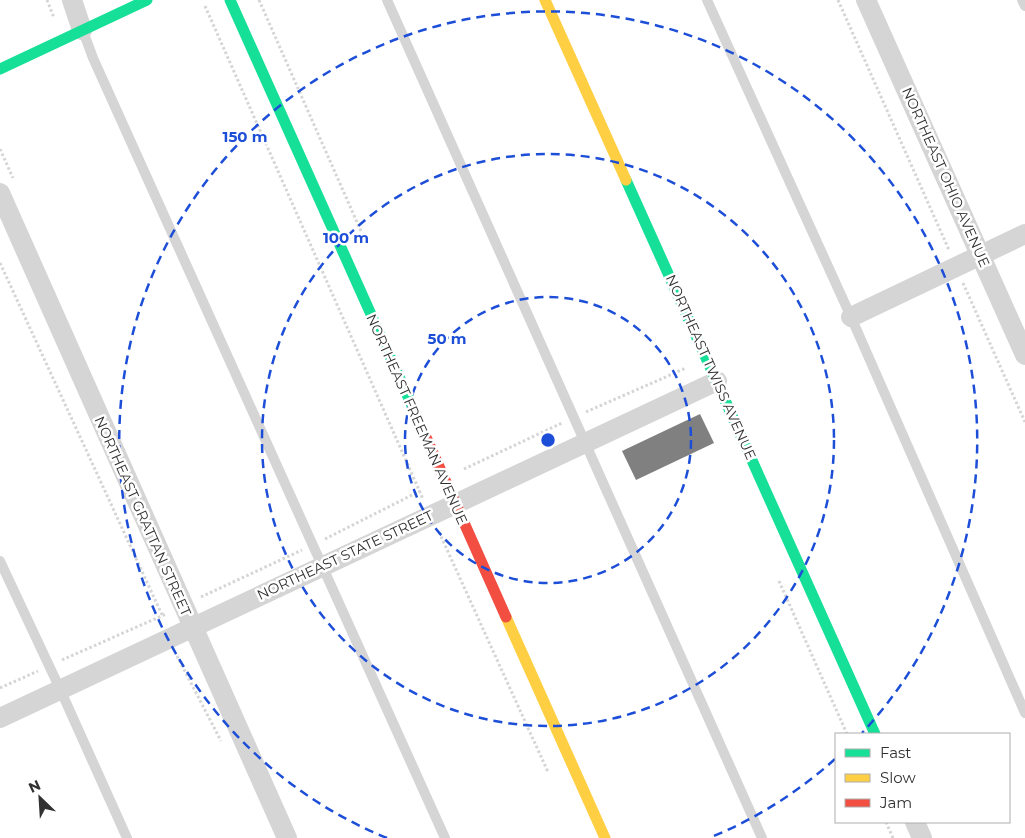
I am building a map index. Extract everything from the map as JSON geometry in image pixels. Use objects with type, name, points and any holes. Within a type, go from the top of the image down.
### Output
[{"type":"street","points":[[72,0],[82,30]]},
{"type":"street","points":[[0,69],[147,0]]},
{"type":"street","name":"NORTHEAST FREEMAN AVENUE","points":[[230,0],[605,838]]},
{"type":"street","name":"NORTHEAST TWISS AVENUE","points":[[545,0],[876,733]]},
{"type":"street","name":"NORTHEAST OHIO AVENUE","points":[[866,0],[1025,355]]},
{"type":"street","name":"NORTHEAST GRATTAN STREET","points":[[0,193],[73,361],[194,626],[287,838]]},
{"type":"street","points":[[850,317],[1025,234]]},
{"type":"street","name":"NORTHEAST STATE STREET","points":[[0,718],[717,381]]},
{"type":"street","points":[[915,823],[922,838]]},
{"type":"lane","points":[[387,0],[762,838]]},
{"type":"lane","points":[[708,0],[1025,713]]},
{"type":"lane","points":[[1022,0],[1025,6]]},
{"type":"lane","points":[[82,30],[445,838]]},
{"type":"lane","points":[[0,561],[127,838]]},
{"type":"path","points":[[47,0],[56,21]]},
{"type":"path","points":[[838,0],[1025,422]]},
{"type":"path","points":[[205,6],[430,515],[549,775]]},
{"type":"path","points":[[0,263],[162,615],[168,639],[223,746]]},
{"type":"path","points":[[0,688],[313,545],[575,417],[684,369],[706,357]]},
{"type":"path","points":[[886,823],[893,838]]},
{"type":"building","points":[[700,414],[714,443],[636,480],[622,451]]},
{"type":"traffic: fast","points":[[0,69],[147,0]]},
{"type":"traffic: fast","points":[[230,0],[413,408]]},
{"type":"traffic: fast","points":[[626,180],[875,733]]},
{"type":"traffic: slow","points":[[545,0],[626,180]]},
{"type":"traffic: slow","points":[[506,617],[605,838]]},
{"type":"traffic: jam","points":[[413,408],[506,617]]}]
